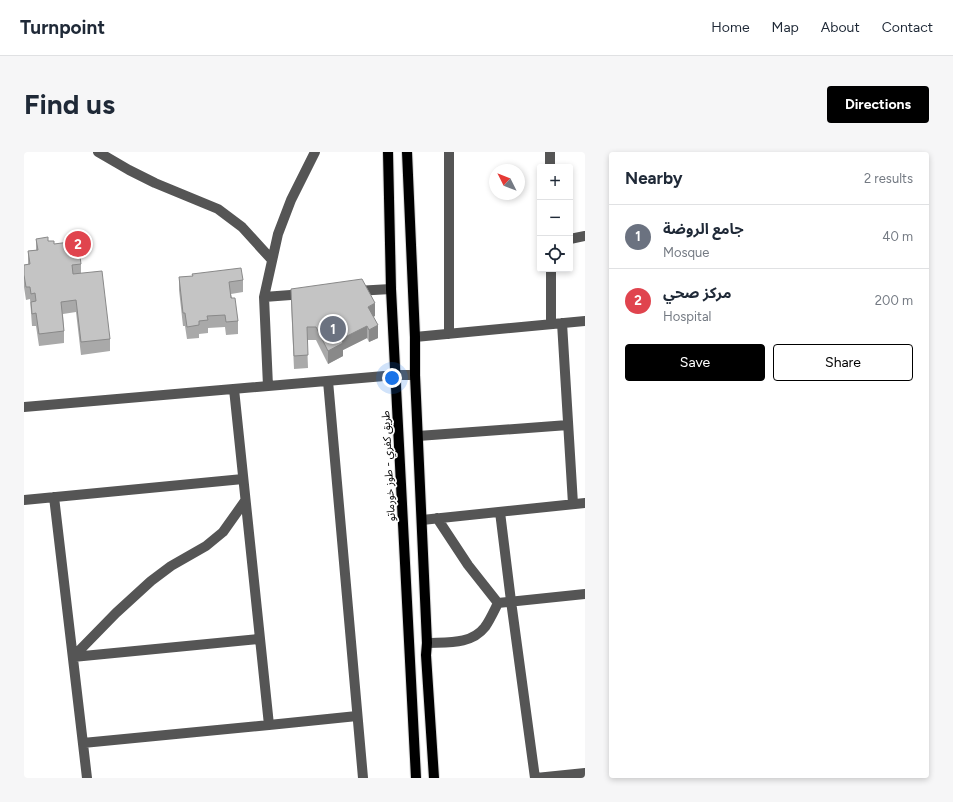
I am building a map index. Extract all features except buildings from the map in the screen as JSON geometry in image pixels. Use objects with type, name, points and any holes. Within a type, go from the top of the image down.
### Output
[{"type":"main road","name":"طريق كفري - طوز خورماتو","points":[[388,152],[391,289],[416,778]]},
{"type":"main road","points":[[408,152],[415,375],[427,643],[426,655],[434,778]]},
{"type":"main road","points":[[410,655],[426,655]]},
{"type":"street","points":[[98,152],[129,170],[156,183],[218,209],[242,227],[272,260]]},
{"type":"street","points":[[268,386],[264,297],[278,234],[291,200],[315,152]]},
{"type":"street","points":[[449,152],[449,334]]},
{"type":"street","points":[[550,152],[550,164]]},
{"type":"street","points":[[573,238],[585,236]]},
{"type":"street","points":[[551,272],[551,324]]},
{"type":"street","points":[[344,292],[391,289]]},
{"type":"street","points":[[264,297],[312,294]]},
{"type":"street","points":[[415,337],[585,321]]},
{"type":"street","points":[[562,323],[573,504]]},
{"type":"street","points":[[24,407],[396,375],[415,375]]},
{"type":"street","points":[[328,381],[363,778]]},
{"type":"street","points":[[234,389],[268,725]]},
{"type":"street","points":[[418,436],[568,425]]},
{"type":"street","points":[[24,500],[243,480]]},
{"type":"street","points":[[54,497],[87,778]]},
{"type":"street","points":[[73,657],[150,581],[170,566],[206,546],[223,532],[245,500]]},
{"type":"street","points":[[422,520],[585,503]]},
{"type":"street","points":[[500,512],[536,778],[585,773]]},
{"type":"street","points":[[437,518],[468,565],[498,602]]},
{"type":"street","points":[[498,602],[585,594]]},
{"type":"street","points":[[427,643],[460,642],[476,636],[485,627],[498,602]]},
{"type":"street","points":[[73,657],[259,639]]},
{"type":"street","points":[[83,742],[357,716]]},
{"type":"place","name":"مركز صحي","points":[[78,244]]},
{"type":"place","name":"جامع الروضة","points":[[333,329]]}]
